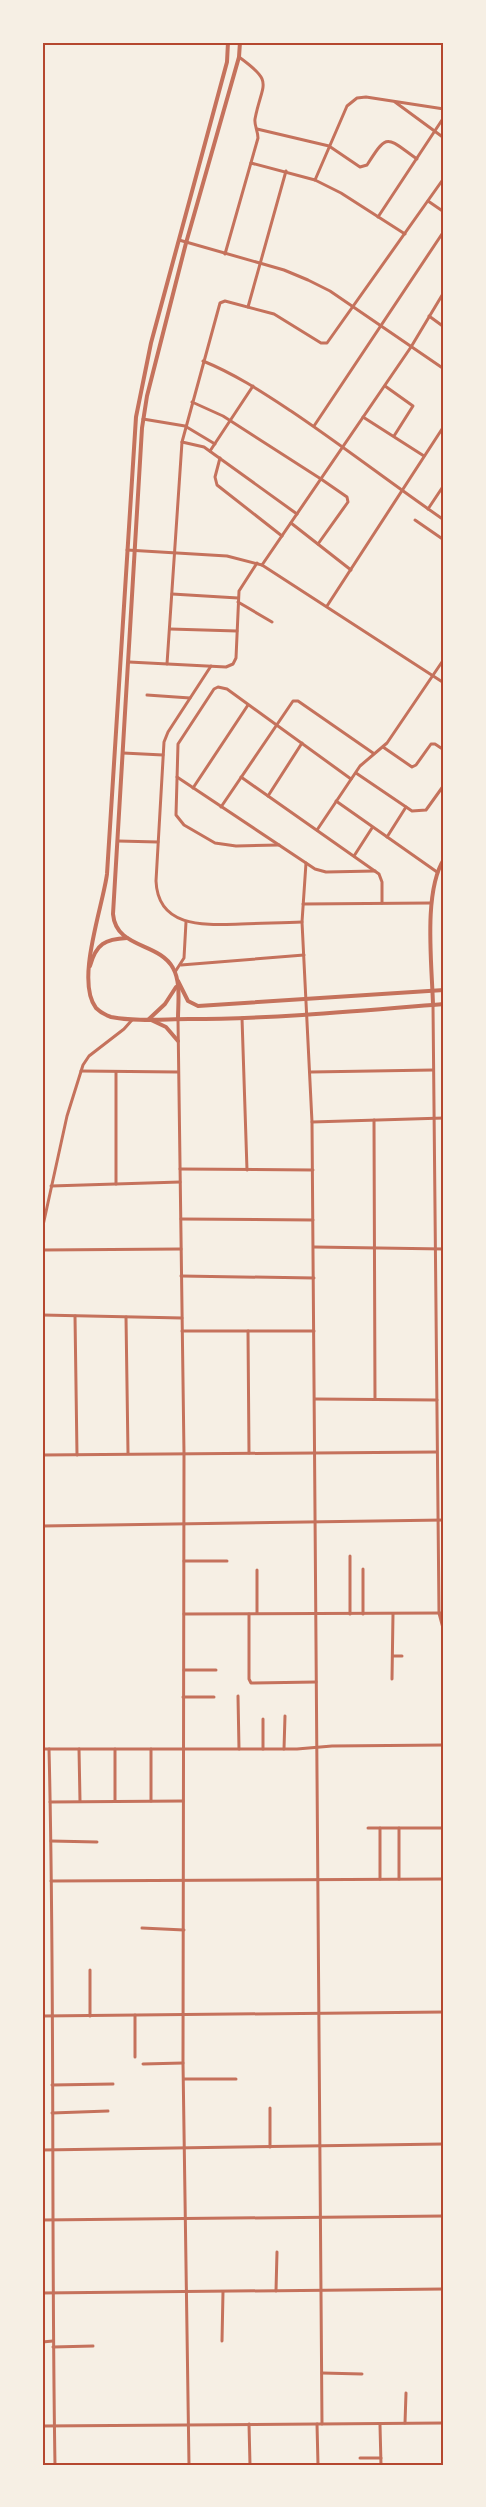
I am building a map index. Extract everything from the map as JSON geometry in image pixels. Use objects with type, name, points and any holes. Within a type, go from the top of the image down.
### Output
[{"type":"street","points":[[228,42],[227,62],[178,240],[139,396],[134,428],[107,874],[104,896],[89,949],[91,999],[96,1008],[104,1014],[133,1019],[242,1018],[444,1004]]},
{"type":"street","points":[[189,2465],[186,2147],[183,2079],[184,1453],[177,982],[175,972],[165,958],[128,938],[114,924],[143,419],[186,243],[239,57],[240,42]]},
{"type":"street","points":[[225,254],[258,138],[255,120],[264,92],[263,81],[258,71],[239,57]]},
{"type":"street","points":[[315,180],[347,106],[354,100],[362,97],[444,109]]},
{"type":"street","points":[[394,101],[444,138]]},
{"type":"street","points":[[378,217],[444,117]]},
{"type":"street","points":[[257,129],[329,146],[360,167],[367,165],[382,143],[387,140],[392,141],[417,159]]},
{"type":"street","points":[[251,163],[315,180],[405,234]]},
{"type":"street","points":[[248,307],[286,171]]},
{"type":"street","points":[[167,664],[182,441],[220,303],[225,301],[282,318],[323,344],[329,341],[444,178]]},
{"type":"street","points":[[428,201],[444,212]]},
{"type":"street","points":[[314,426],[444,231]]},
{"type":"street","points":[[178,240],[308,279],[444,369]]},
{"type":"street","points":[[262,565],[411,347],[444,292]]},
{"type":"street","points":[[429,316],[444,327]]},
{"type":"street","points":[[203,361],[232,372],[314,426],[444,520]]},
{"type":"street","points":[[210,451],[253,386]]},
{"type":"street","points":[[385,386],[413,406],[394,436]]},
{"type":"street","points":[[192,402],[230,420],[347,497],[348,502],[318,544]]},
{"type":"street","points":[[363,417],[424,456]]},
{"type":"street","points":[[143,419],[185,426],[215,444]]},
{"type":"street","points":[[327,606],[444,426]]},
{"type":"street","points":[[182,441],[197,444],[210,451],[297,513]]},
{"type":"street","points":[[220,458],[215,477],[217,485],[282,536]]},
{"type":"street","points":[[428,509],[444,485]]},
{"type":"street","points":[[415,520],[444,540]]},
{"type":"street","points":[[291,523],[351,570]]},
{"type":"street","points":[[127,550],[227,556],[262,565],[444,683]]},
{"type":"street","points":[[129,662],[229,666],[235,661],[238,600],[242,585],[257,563]]},
{"type":"street","points":[[172,594],[238,600],[272,622]]},
{"type":"street","points":[[170,628],[237,631]]},
{"type":"street","points":[[317,830],[356,772],[373,753],[383,747],[444,659]]},
{"type":"street","points":[[212,666],[168,732],[163,755],[158,842],[156,881],[159,896],[167,909],[186,922],[202,925],[302,922]]},
{"type":"street","points":[[279,845],[226,845],[205,839],[184,825],[176,815],[178,744],[214,689],[223,687],[227,689],[351,779]]},
{"type":"street","points":[[147,695],[190,698]]},
{"type":"street","points":[[221,807],[290,702],[295,700],[373,753]]},
{"type":"street","points":[[193,789],[248,705]]},
{"type":"street","points":[[267,796],[302,743]]},
{"type":"street","points":[[383,747],[412,766],[416,765],[430,744],[435,744],[444,750]]},
{"type":"street","points":[[123,753],[163,755]]},
{"type":"street","points":[[356,772],[406,807],[420,812],[426,810],[444,785]]},
{"type":"street","points":[[176,777],[315,870],[326,872],[375,871]]},
{"type":"street","points":[[241,777],[375,871],[381,877],[382,903]]},
{"type":"street","points":[[336,801],[437,872]]},
{"type":"street","points":[[387,837],[406,807]]},
{"type":"street","points":[[354,856],[373,827]]},
{"type":"street","points":[[118,841],[158,842]]},
{"type":"street","points":[[444,859],[437,872],[431,903],[436,1400],[444,1627],[444,2007]]},
{"type":"street","points":[[306,863],[302,922],[311,1072],[316,1452],[316,1852],[319,1879],[322,2373],[318,2465]]},
{"type":"street","points":[[444,885],[444,1024]]},
{"type":"street","points":[[303,904],[431,903]]},
{"type":"street","points":[[175,972],[181,965],[185,953],[186,922]]},
{"type":"street","points":[[89,973],[97,947],[110,939],[128,938]]},
{"type":"street","points":[[181,965],[304,955]]},
{"type":"street","points":[[177,982],[188,1001],[198,1006],[444,990]]},
{"type":"street","points":[[149,1019],[165,1004],[177,982]]},
{"type":"street","points":[[242,1018],[247,1170]]},
{"type":"street","points":[[42,1230],[67,1116],[81,1071],[89,1056],[124,1029],[133,1019]]},
{"type":"street","points":[[149,1019],[166,1027],[178,1041]]},
{"type":"street","points":[[311,1072],[434,1070]]},
{"type":"street","points":[[81,1071],[178,1072]]},
{"type":"street","points":[[116,1072],[116,1184]]},
{"type":"street","points":[[312,1122],[444,1118]]},
{"type":"street","points":[[374,1120],[375,1399]]},
{"type":"street","points":[[180,1169],[313,1170]]},
{"type":"street","points":[[51,1186],[180,1182]]},
{"type":"street","points":[[181,1219],[313,1220]]},
{"type":"street","points":[[313,1247],[444,1249]]},
{"type":"street","points":[[42,1250],[181,1249]]},
{"type":"street","points":[[182,1276],[314,1278]]},
{"type":"street","points":[[42,1315],[182,1318]]},
{"type":"street","points":[[75,1316],[77,1455]]},
{"type":"street","points":[[126,1317],[128,1453]]},
{"type":"street","points":[[182,1331],[314,1331]]},
{"type":"street","points":[[248,1331],[249,1453]]},
{"type":"street","points":[[315,1399],[436,1400]]},
{"type":"street","points":[[42,1455],[437,1452]]},
{"type":"street","points":[[42,1526],[444,1520]]},
{"type":"street","points":[[350,1556],[350,1614]]},
{"type":"street","points":[[184,1561],[227,1561]]},
{"type":"street","points":[[363,1569],[363,1614]]},
{"type":"street","points":[[257,1570],[257,1614]]},
{"type":"street","points":[[184,1614],[442,1613]]},
{"type":"street","points":[[249,1614],[249,1679],[251,1683],[316,1682]]},
{"type":"street","points":[[392,1679],[393,1614]]},
{"type":"street","points":[[393,1656],[402,1656]]},
{"type":"street","points":[[184,1670],[216,1670]]},
{"type":"street","points":[[183,1697],[214,1696]]},
{"type":"street","points":[[238,1696],[239,1749]]},
{"type":"street","points":[[284,1749],[285,1716]]},
{"type":"street","points":[[263,1719],[263,1749]]},
{"type":"street","points":[[42,1749],[284,1749],[444,1745]]},
{"type":"street","points":[[49,1749],[53,2016],[52,2293],[56,2465]]},
{"type":"street","points":[[79,1749],[80,1801]]},
{"type":"street","points":[[115,1749],[115,1801]]},
{"type":"street","points":[[151,1749],[151,1801]]},
{"type":"street","points":[[50,1802],[183,1802]]},
{"type":"street","points":[[368,1828],[443,1828]]},
{"type":"street","points":[[380,1828],[380,1879]]},
{"type":"street","points":[[399,1828],[399,1879]]},
{"type":"street","points":[[51,1841],[97,1842]]},
{"type":"street","points":[[51,1881],[443,1879]]},
{"type":"street","points":[[142,1928],[184,1930]]},
{"type":"street","points":[[90,1970],[90,2016]]},
{"type":"street","points":[[42,2016],[444,2012]]},
{"type":"street","points":[[135,2015],[135,2057]]},
{"type":"street","points":[[444,2030],[444,2064]]},
{"type":"street","points":[[143,2064],[183,2062]]},
{"type":"street","points":[[183,2079],[236,2079]]},
{"type":"street","points":[[51,2085],[113,2085]]},
{"type":"street","points":[[270,2108],[270,2147]]},
{"type":"street","points":[[52,2113],[108,2111]]},
{"type":"street","points":[[42,2150],[444,2144]]},
{"type":"street","points":[[42,2220],[444,2216]]},
{"type":"street","points":[[276,2291],[277,2252]]},
{"type":"street","points":[[42,2293],[444,2289]]},
{"type":"street","points":[[222,2341],[223,2292]]},
{"type":"street","points":[[42,2342],[53,2341]]},
{"type":"street","points":[[53,2347],[93,2346]]},
{"type":"street","points":[[322,2373],[362,2374]]},
{"type":"street","points":[[405,2423],[406,2393]]},
{"type":"street","points":[[42,2426],[444,2423]]},
{"type":"street","points":[[249,2424],[250,2465]]},
{"type":"street","points":[[380,2425],[381,2465]]},
{"type":"street","points":[[360,2458],[381,2458]]},
{"type":"street","points":[[327,2465],[346,2464]]}]
